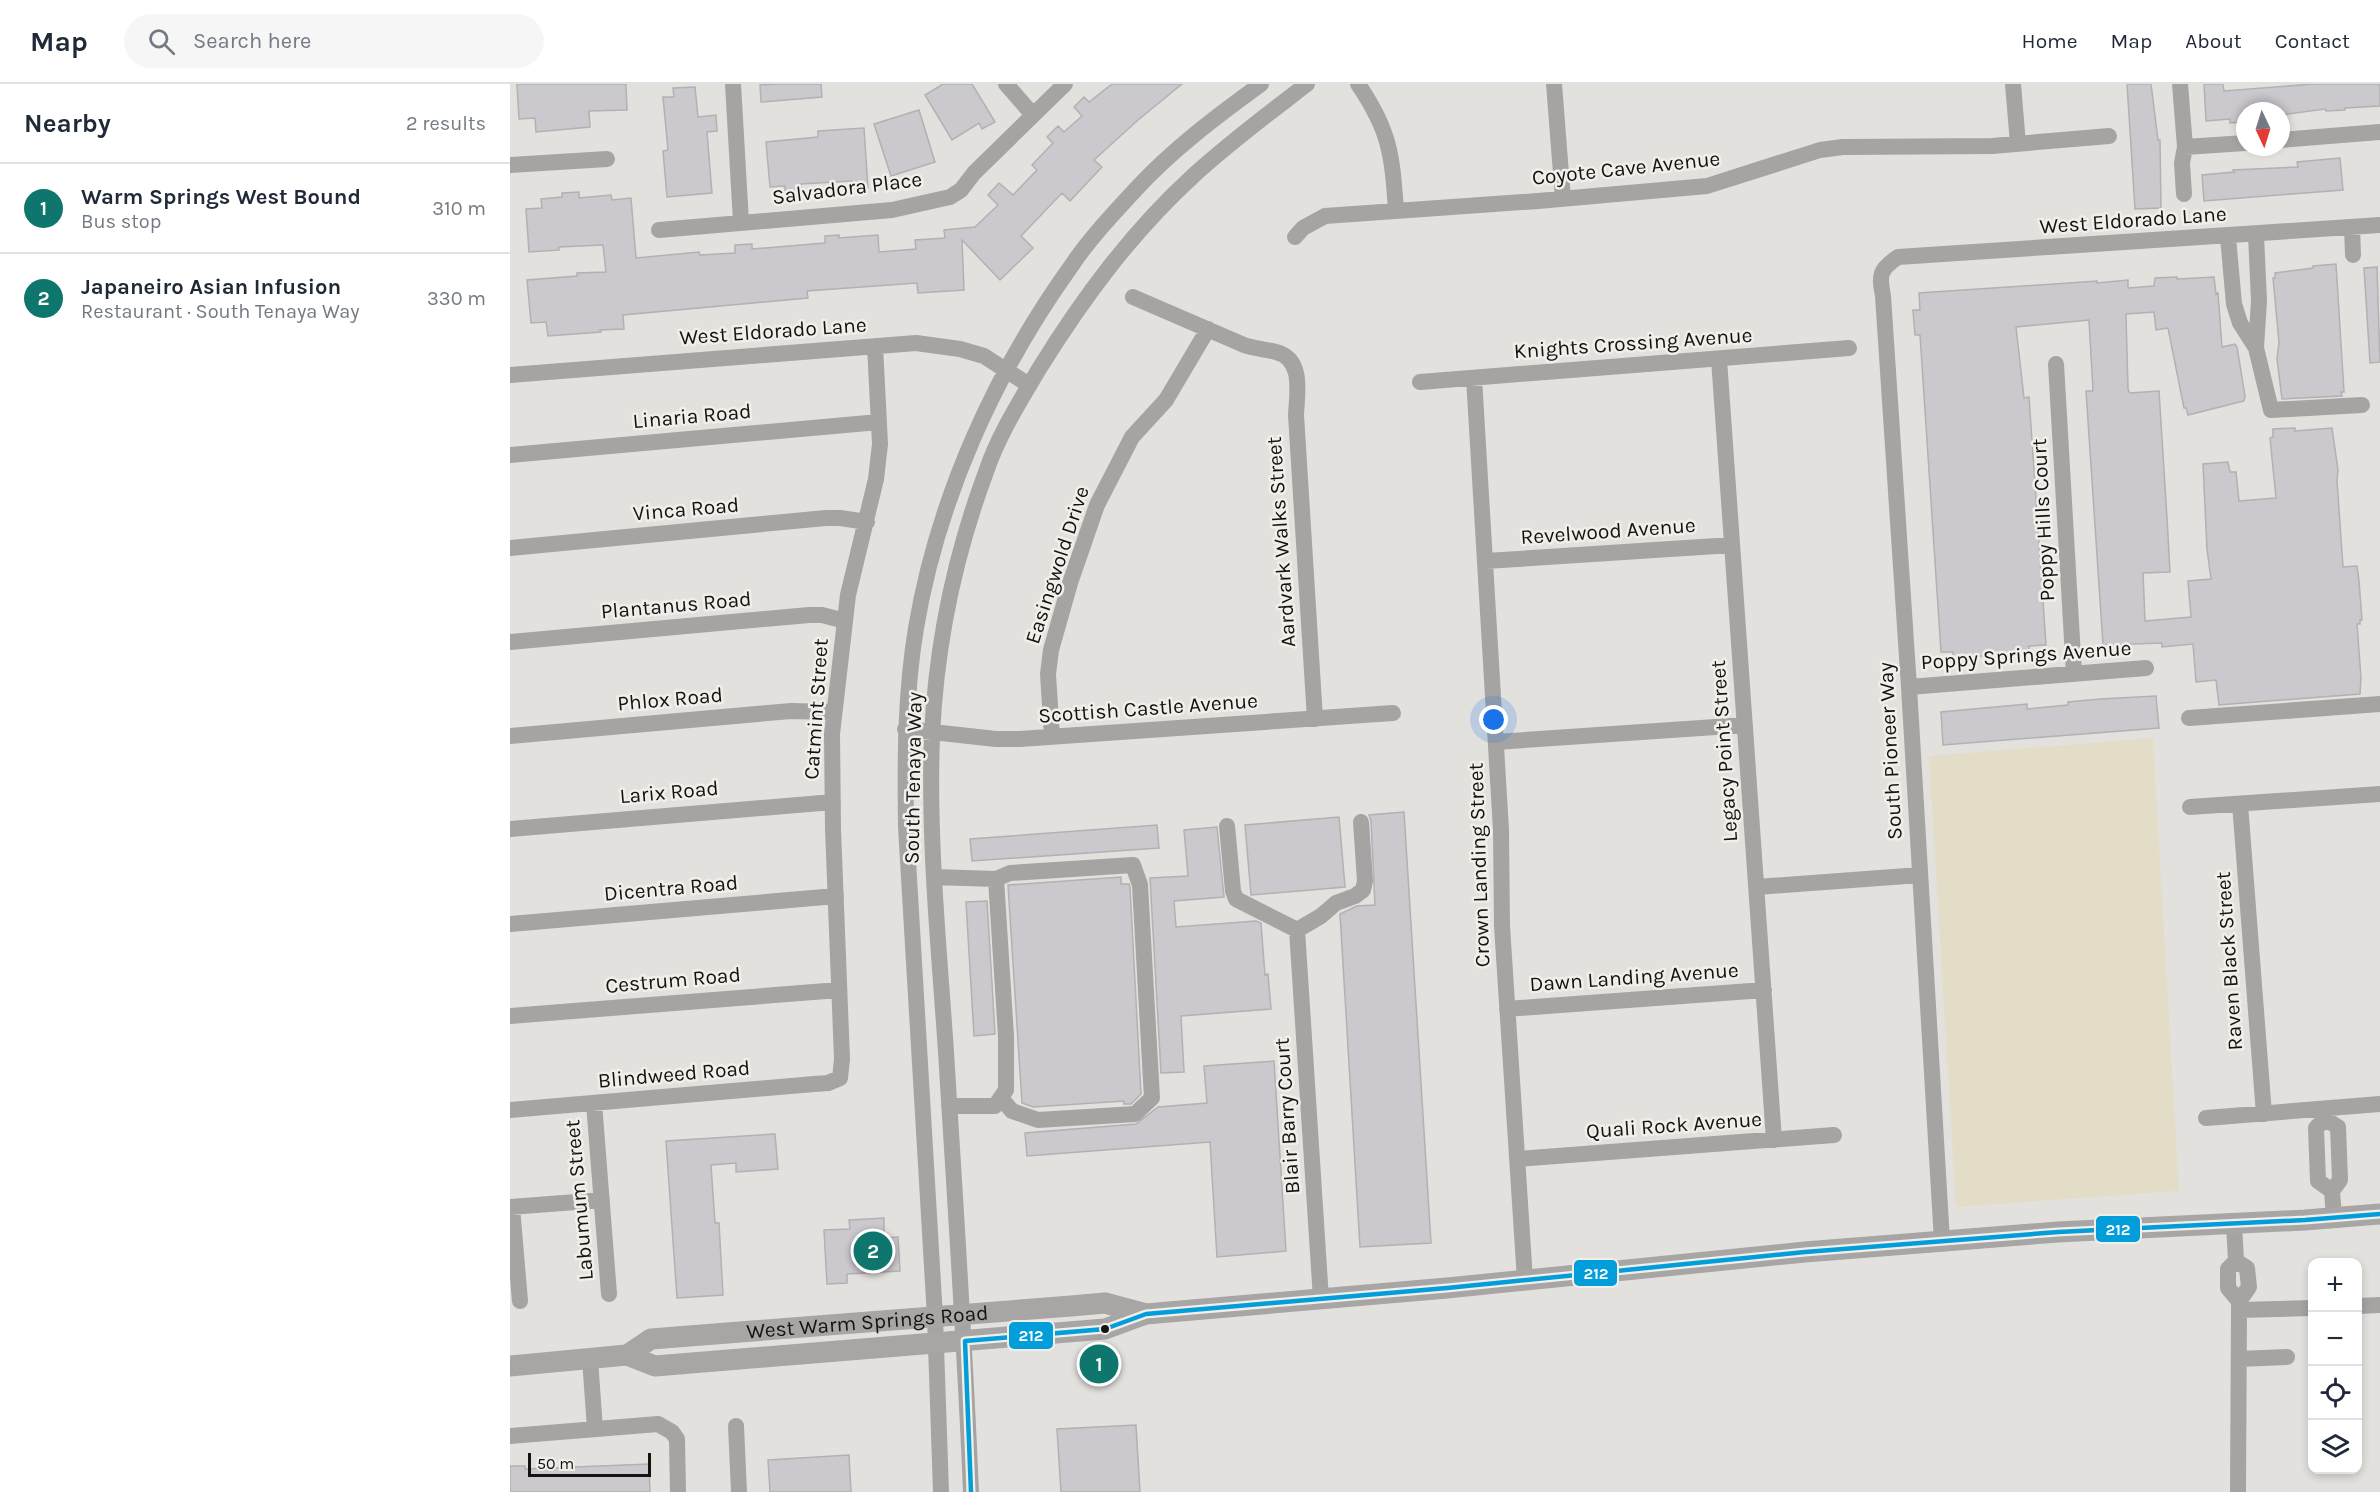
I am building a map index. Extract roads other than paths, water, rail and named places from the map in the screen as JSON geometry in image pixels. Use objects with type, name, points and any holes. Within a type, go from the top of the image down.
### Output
[{"type":"main road","name":"West Warm Springs Road","points":[[627,1355],[655,1366],[936,1344],[1105,1329],[1146,1314],[1805,1252],[2058,1232],[2234,1224],[2380,1214]]},
{"type":"main road","name":"West Warm Springs Road","points":[[510,1366],[627,1355],[651,1340],[963,1314],[1105,1303],[1146,1314]]},
{"type":"street","points":[[733,84],[741,222]]},
{"type":"street","points":[[1006,84],[1033,115]]},
{"type":"street","name":"Salvadora Place","points":[[659,230],[892,210],[950,198],[961,190],[974,173],[1065,84]]},
{"type":"street","name":"South Tenaya Way","points":[[941,1492],[935,1317],[906,827],[905,729],[916,629],[939,533],[962,467],[1006,370],[1072,264],[1137,188],[1211,120],[1261,84]]},
{"type":"street","name":"South Tenaya Way","points":[[971,1492],[965,1341],[931,828],[932,732],[943,634],[965,541],[986,469],[1029,385],[1091,289],[1131,239],[1191,178],[1230,144],[1307,84]]},
{"type":"street","points":[[1358,84],[1372,106],[1389,144],[1396,210]]},
{"type":"street","points":[[1554,84],[1563,199]]},
{"type":"street","points":[[2013,84],[2018,144]]},
{"type":"street","points":[[2180,84],[2185,147],[2182,163],[2184,194]]},
{"type":"street","points":[[2290,139],[2380,132]]},
{"type":"street","name":"Coyote Cave Avenue","points":[[1294,237],[1304,228],[1325,216],[1707,186],[1820,150],[1843,147],[2018,144],[2109,136]]},
{"type":"street","points":[[2185,147],[2236,143]]},
{"type":"street","points":[[510,165],[607,159]]},
{"type":"street","name":"West Eldorado Lane","points":[[1890,262],[1898,257],[2228,237],[2380,225]]},
{"type":"street","points":[[2352,227],[2353,255]]},
{"type":"street","points":[[2256,234],[2259,301],[2256,348],[2271,410],[2362,405]]},
{"type":"street","points":[[2228,237],[2234,304],[2240,323],[2256,348]]},
{"type":"street","name":"South Pioneer Way","points":[[1890,262],[1882,270],[1880,279],[1909,687],[1942,1241]]},
{"type":"street","points":[[1133,297],[1208,329]]},
{"type":"street","name":"Aardvark Walks Street","points":[[1208,329],[1262,351],[1284,355],[1293,363],[1297,374],[1296,414],[1315,719]]},
{"type":"street","name":"Easingwold Drive","points":[[1052,737],[1048,674],[1051,650],[1070,583],[1097,506],[1132,437],[1166,400],[1208,329]]},
{"type":"street","name":"West Eldorado Lane","points":[[510,375],[916,343],[960,349],[984,356],[1029,385]]},
{"type":"street","name":"Catmint Street","points":[[840,1078],[842,1072],[832,802],[832,734],[848,595],[867,522],[876,479],[880,444],[875,346]]},
{"type":"street","name":"Knights Crossing Avenue","points":[[1420,382],[1849,348]]},
{"type":"street","name":"Legacy Point Street","points":[[1719,359],[1774,1140]]},
{"type":"street","name":"Poppy Hills Court","points":[[2056,364],[2074,674]]},
{"type":"street","name":"Crown Landing Street","points":[[1474,378],[1497,742],[1502,926],[1525,1280]]},
{"type":"street","name":"Linaria Road","points":[[510,455],[879,422]]},
{"type":"street","name":"Vinca Road","points":[[510,548],[826,518],[867,522]]},
{"type":"street","name":"Revelwood Avenue","points":[[1486,561],[1732,545]]},
{"type":"street","name":"Plantanus Road","points":[[510,642],[809,615],[822,615],[845,621]]},
{"type":"street","name":"Poppy Springs Avenue","points":[[1909,687],[2146,668]]},
{"type":"street","points":[[2189,718],[2380,704]]},
{"type":"street","name":"Phlox Road","points":[[510,736],[791,711],[834,712]]},
{"type":"street","name":"Scottish Castle Avenue","points":[[905,729],[996,739],[1393,713]]},
{"type":"street","points":[[1497,742],[1745,725]]},
{"type":"street","points":[[2190,807],[2380,794]]},
{"type":"street","name":"Larix Road","points":[[510,829],[832,802]]},
{"type":"street","name":"Raven Black Street","points":[[2240,804],[2264,1114]]},
{"type":"street","points":[[1227,825],[1233,891],[1236,899],[1297,930],[1321,916],[1336,903],[1355,896],[1363,890],[1365,881],[1361,822]]},
{"type":"street","points":[[934,877],[996,879],[1010,873],[1133,866],[1140,885],[1152,1098],[1134,1114],[1038,1120],[1012,1111],[1001,1098]]},
{"type":"street","points":[[1757,887],[1920,875]]},
{"type":"street","points":[[949,1106],[995,1106],[1006,1090],[1006,1035],[996,879]]},
{"type":"street","name":"Dicentra Road","points":[[510,924],[836,896]]},
{"type":"street","name":"Blair Barry Court","points":[[1297,930],[1321,1299]]},
{"type":"street","name":"Cestrum Road","points":[[510,1016],[839,990]]},
{"type":"street","name":"Dawn Landing Avenue","points":[[1507,1009],[1764,990]]},
{"type":"street","name":"Blindweed Road","points":[[510,1110],[828,1083],[840,1078]]},
{"type":"street","name":"Labumum Street","points":[[594,1103],[609,1294]]},
{"type":"street","points":[[2206,1118],[2264,1114],[2325,1114],[2380,1104]]},
{"type":"street","points":[[2325,1114],[2337,1127],[2340,1180],[2332,1191],[2334,1217]]},
{"type":"street","name":"Quali Rock Avenue","points":[[1517,1159],[1834,1136]]},
{"type":"street","points":[[520,1301],[511,1207],[602,1200]]},
{"type":"street","points":[[2234,1224],[2236,1261],[2247,1268],[2249,1287],[2239,1306],[2238,1492]]},
{"type":"street","points":[[2362,1306],[2380,1305]]},
{"type":"street","points":[[2239,1306],[2308,1308]]},
{"type":"street","points":[[2239,1359],[2287,1357]]},
{"type":"street","points":[[590,1359],[595,1429]]},
{"type":"street","points":[[510,1436],[658,1424],[672,1431],[676,1439],[678,1492]]},
{"type":"street","points":[[736,1426],[739,1492]]},
{"type":"place","name":"Japaneiro Asian Infusion","points":[[873,1251]]},
{"type":"place","name":"Warm Springs West Bound","points":[[1099,1364]]}]
